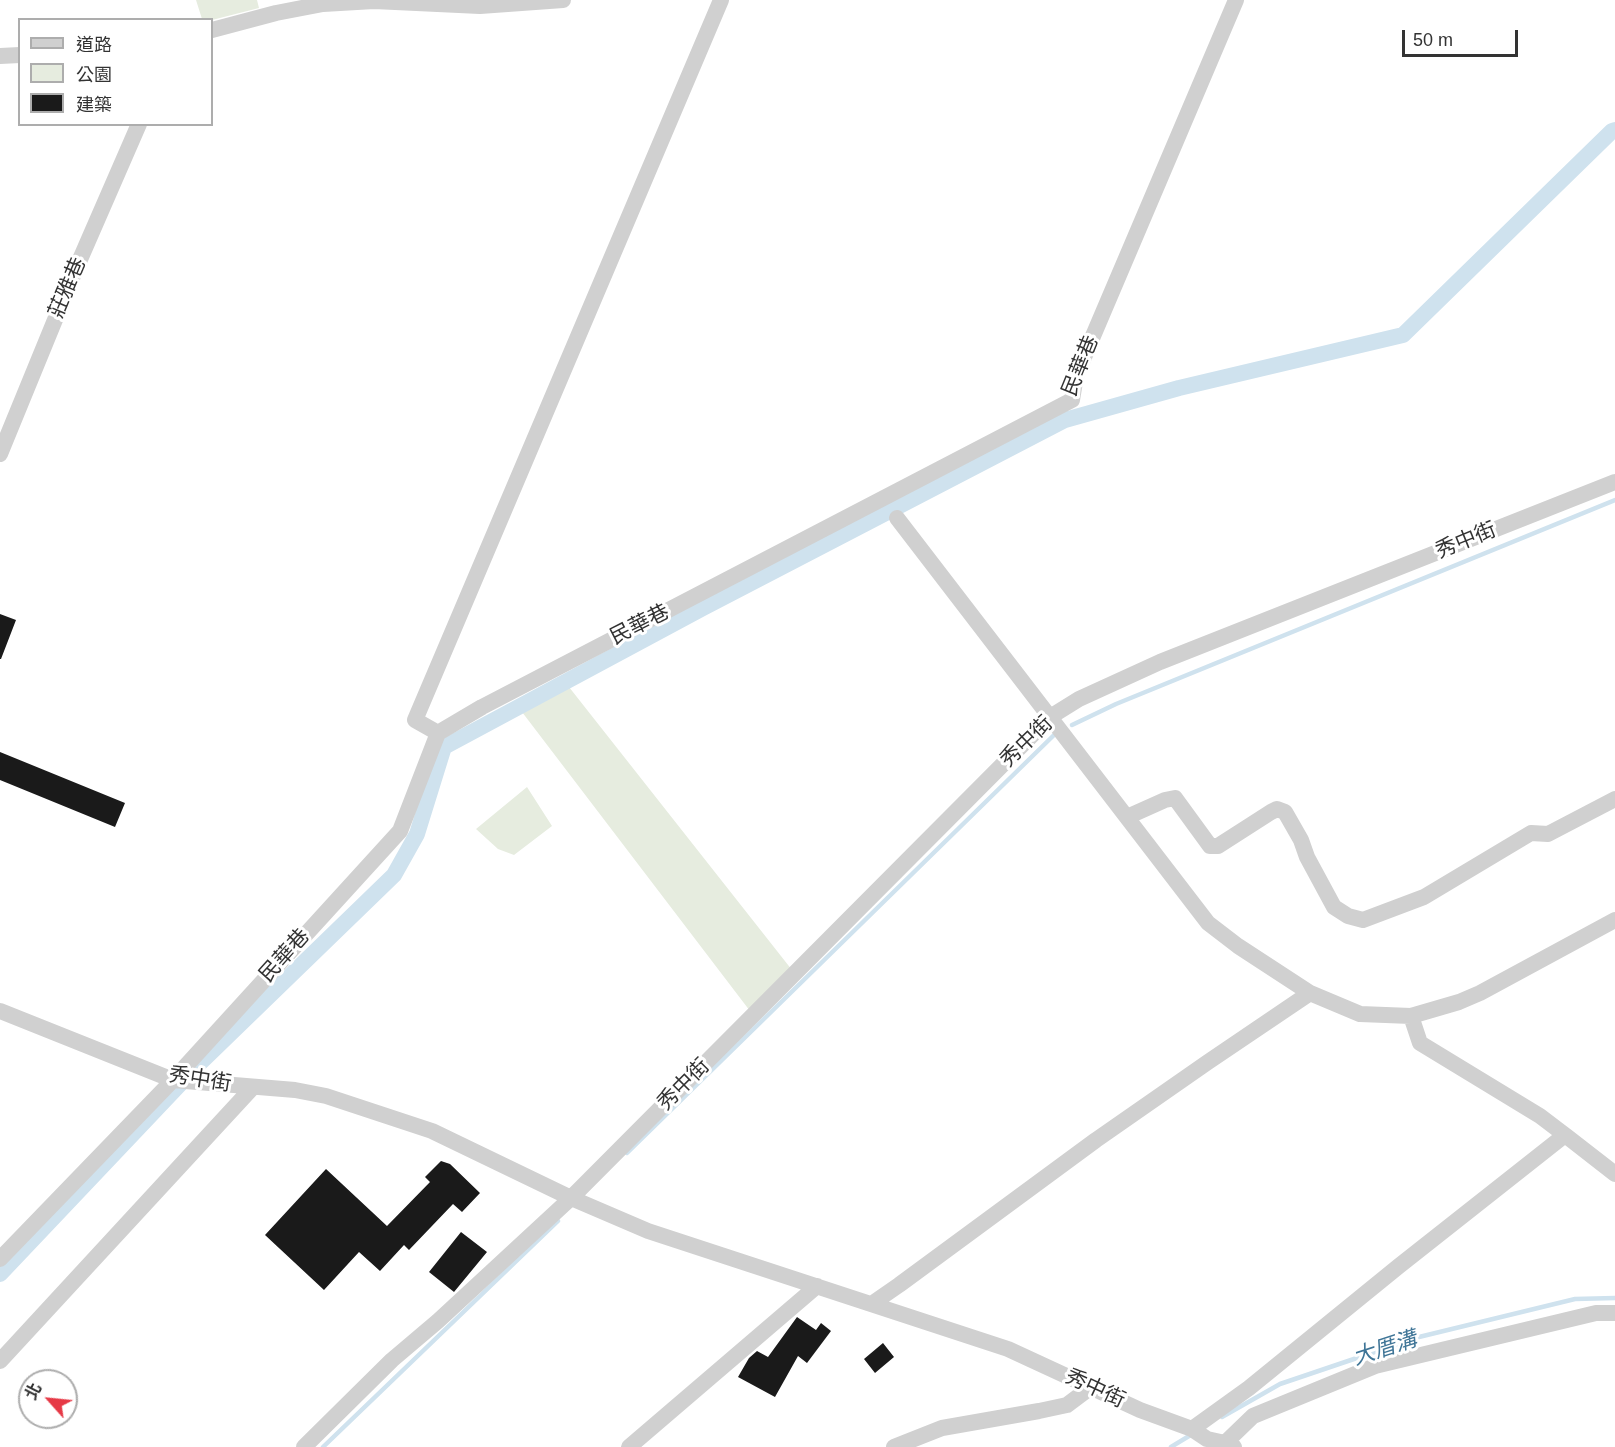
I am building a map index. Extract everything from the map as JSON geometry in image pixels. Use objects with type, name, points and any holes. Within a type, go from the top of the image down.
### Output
[{"type":"street","points":[[213,30],[276,13],[323,4],[374,1],[480,6],[563,0]]},
{"type":"street","points":[[438,733],[415,720],[721,0]]},
{"type":"street","name":"民華巷","points":[[0,1259],[173,1080],[400,831],[438,733],[482,707],[1072,400],[1076,376],[1236,0]]},
{"type":"street","points":[[0,56],[18,55]]},
{"type":"street","name":"莊雅巷","points":[[0,454],[75,271],[138,126]]},
{"type":"street","name":"秀中街","points":[[304,1447],[392,1360],[438,1321],[571,1198],[1050,717],[1079,699],[1160,662],[1615,482]]},
{"type":"street","points":[[897,518],[1208,922],[1238,946],[1310,993],[1360,1014],[1411,1016],[1459,1002],[1480,993],[1615,920]]},
{"type":"street","points":[[1127,816],[1175,798],[1210,846],[1218,846],[1271,812],[1277,809],[1285,812],[1334,907],[1348,916],[1363,920],[1424,897],[1532,832],[1548,834],[1615,799]]},
{"type":"street","points":[[875,1305],[873,1303],[1096,1140],[1310,993]]},
{"type":"street","name":"秀中街","points":[[0,1011],[173,1080],[295,1090],[326,1096],[432,1131],[571,1198],[648,1231],[1008,1349],[1140,1410],[1192,1429],[1221,1444],[1253,1416],[1375,1366],[1596,1313],[1615,1313]]},
{"type":"street","points":[[1411,1016],[1420,1044],[1540,1116],[1615,1174]]},
{"type":"street","points":[[0,1361],[253,1087]]},
{"type":"street","points":[[1192,1429],[1249,1388],[1565,1135]]},
{"type":"street","points":[[629,1447],[817,1286]]},
{"type":"street","points":[[894,1447],[942,1428],[1067,1405],[1091,1387]]},
{"type":"green space","points":[[196,0],[257,0],[259,8],[213,20],[202,18]]},
{"type":"green space","points":[[569,687],[792,970],[750,1011],[522,712]]},
{"type":"green space","points":[[527,787],[552,826],[514,855],[498,849],[476,829]]},
{"type":"building","points":[[0,614],[16,620],[1,659],[0,659]]},
{"type":"building","points":[[0,752],[125,803],[115,827],[0,780]]},
{"type":"building","points":[[441,1161],[450,1164],[480,1193],[462,1212],[453,1204],[409,1250],[404,1245],[380,1271],[359,1252],[324,1290],[265,1235],[326,1169],[387,1226],[430,1182],[425,1177]]},
{"type":"building","points":[[461,1232],[487,1252],[454,1292],[429,1272]]},
{"type":"building","points":[[797,1317],[816,1330],[821,1323],[831,1331],[807,1363],[798,1356],[775,1397],[738,1377],[749,1358],[757,1351],[768,1357]]},
{"type":"building","points":[[883,1343],[894,1357],[875,1373],[864,1359]]},
{"type":"waterway","points":[[0,1274],[200,1063],[394,875],[417,834],[444,747],[703,608],[1065,420],[1179,388],[1403,335],[1615,130]]},
{"type":"waterway","points":[[1072,725],[1116,704],[1615,500]]},
{"type":"waterway","points":[[627,1153],[1054,735]]},
{"type":"waterway","points":[[323,1447],[558,1221]]},
{"type":"waterway","name":"大厝溝","points":[[1222,1417],[1280,1384],[1419,1337],[1575,1299],[1615,1298]]},
{"type":"waterway","name":"大厝溝","points":[[1171,1447],[1194,1433]]}]
